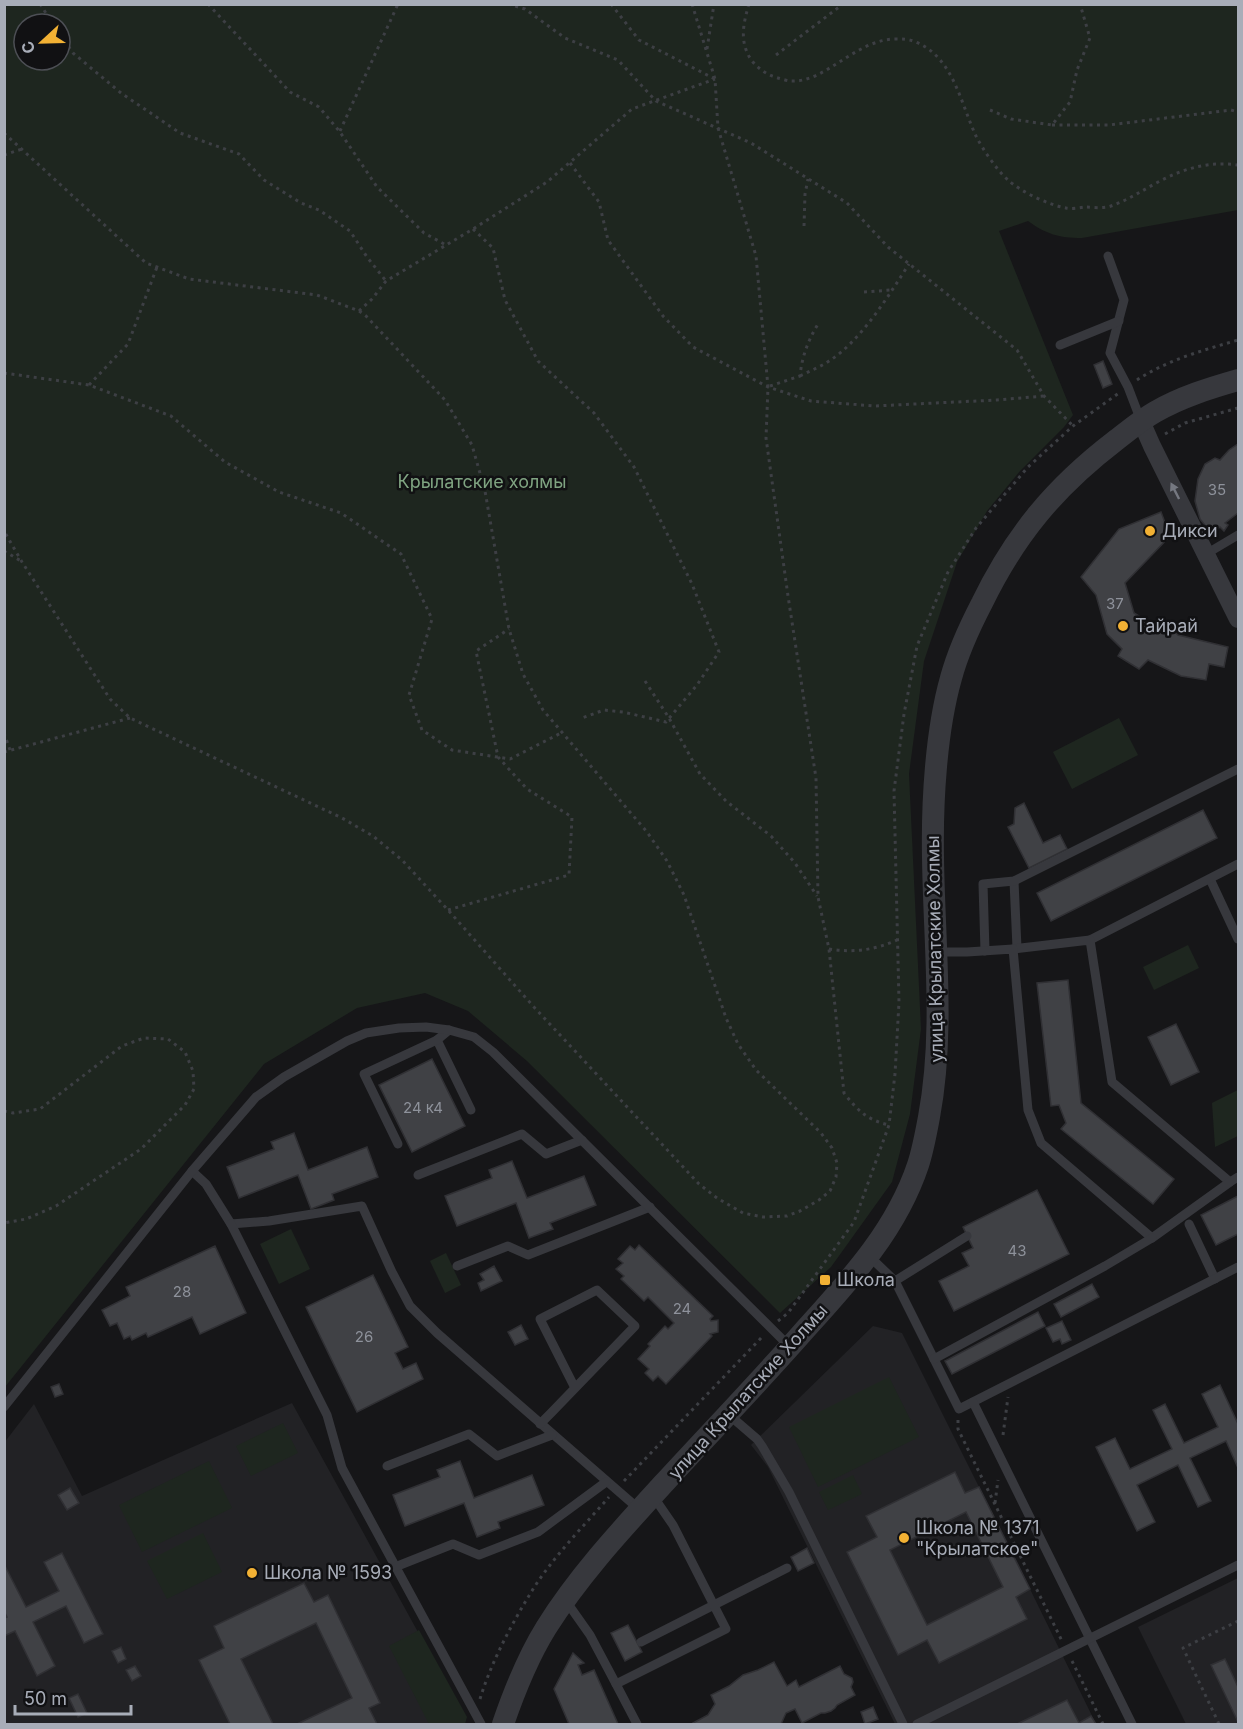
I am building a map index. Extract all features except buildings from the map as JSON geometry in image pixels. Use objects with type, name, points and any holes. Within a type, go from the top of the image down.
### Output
[{"type":"street","name":"улица Крылатские Холмы","points":[[503,1725],[533,1653],[566,1600],[646,1503],[790,1347],[869,1256],[897,1213],[918,1165],[936,1077],[934,800],[944,710],[959,650],[1003,562],[1040,510],[1096,455],[1153,413],[1191,395],[1239,380]]},
{"type":"street","points":[[1141,421],[1239,619]]},
{"type":"lane","points":[[1108,256],[1124,300],[1110,353],[1128,387],[1141,421]]},
{"type":"lane","points":[[1060,345],[1119,321]]},
{"type":"lane","points":[[1206,554],[1239,535]]},
{"type":"lane","points":[[985,951],[983,884],[1014,880],[1239,769]]},
{"type":"lane","points":[[936,952],[1015,949],[1090,940],[1239,864]]},
{"type":"lane","points":[[1210,879],[1239,939]]},
{"type":"lane","points":[[1014,880],[1015,949],[1028,1110],[1041,1143],[1152,1238]]},
{"type":"lane","points":[[934,1359],[1152,1238],[1234,1179],[1112,1082],[1090,940]]},
{"type":"lane","points":[[4,1407],[192,1171],[256,1098],[284,1077],[347,1041],[366,1033],[399,1028],[426,1027],[449,1030],[474,1037],[494,1052],[790,1347]]},
{"type":"lane","points":[[398,1144],[364,1074],[437,1040],[449,1030]]},
{"type":"lane","points":[[437,1040],[471,1110]]},
{"type":"lane","points":[[418,1175],[522,1134],[546,1154],[582,1140]]},
{"type":"lane","points":[[192,1171],[206,1184],[231,1224],[327,1415],[342,1468],[481,1725]]},
{"type":"lane","points":[[231,1224],[269,1221],[362,1206],[410,1306],[437,1333],[615,1490],[646,1503],[674,1525],[726,1629],[616,1684]]},
{"type":"lane","points":[[457,1266],[508,1246],[528,1255],[650,1207]]},
{"type":"lane","points":[[1189,1224],[1215,1279]]},
{"type":"lane","points":[[895,1281],[967,1236]]},
{"type":"lane","points":[[869,1256],[895,1281],[959,1409],[1239,1268]]},
{"type":"lane","points":[[540,1424],[575,1388],[635,1326],[597,1290],[540,1318],[575,1388]]},
{"type":"lane","points":[[973,1402],[1132,1725]]},
{"type":"lane","points":[[728,1414],[762,1446],[789,1492],[903,1725]]},
{"type":"lane","points":[[387,1466],[469,1434],[497,1456],[552,1435]]},
{"type":"lane","points":[[395,1567],[453,1544],[479,1556],[538,1532],[606,1482]]},
{"type":"lane","points":[[917,1725],[1239,1565]]},
{"type":"lane","points":[[641,1642],[787,1568]]},
{"type":"lane","points":[[566,1600],[590,1635],[637,1725]]},
{"type":"path","points":[[208,4],[290,92],[319,107],[340,132],[377,187],[424,233],[446,245]]},
{"type":"path","points":[[340,132],[398,4]]},
{"type":"path","points":[[508,4],[525,9],[565,39],[618,60],[656,101],[751,142],[847,203],[888,248],[1017,350],[1044,396],[1073,426]]},
{"type":"path","points":[[611,4],[639,40],[715,79]]},
{"type":"path","points":[[692,4],[715,79],[718,128],[756,255],[768,387],[766,438],[816,778],[818,897],[829,949],[844,1093],[858,1111],[889,1125]]},
{"type":"path","points":[[706,51],[714,4]]},
{"type":"path","points":[[749,4],[742,38],[748,56],[758,69],[774,77],[792,81],[810,78],[859,49],[889,39],[910,39],[926,46],[942,60],[961,95],[976,137],[989,157],[1009,180],[1037,198],[1066,208],[1109,207],[1188,169],[1209,164],[1239,165]]},
{"type":"path","points":[[776,55],[843,4]]},
{"type":"path","points":[[1052,125],[1070,102],[1077,70],[1090,38],[1080,4]]},
{"type":"path","points":[[72,51],[121,93],[180,133],[239,154],[264,180],[301,203],[319,210],[350,231],[386,281]]},
{"type":"path","points":[[359,310],[386,281],[547,182],[632,110],[715,79]]},
{"type":"path","points":[[990,110],[1011,119],[1052,125],[1109,125],[1231,110],[1239,112]]},
{"type":"path","points":[[4,134],[146,262],[189,279],[317,295],[359,310],[445,400],[472,445],[484,491],[510,629],[523,674],[543,710],[646,832],[667,861],[684,895],[726,1018],[738,1044],[756,1070],[821,1133],[832,1148],[837,1163],[836,1177],[830,1191],[800,1211],[787,1216],[763,1217],[743,1213],[699,1184],[533,1006],[402,860],[373,836],[342,818],[130,718],[110,699],[4,531]]},
{"type":"path","points":[[4,155],[22,149]]},
{"type":"path","points":[[570,163],[599,202],[608,240],[663,316],[693,347],[768,387],[811,400],[874,406],[1044,396]]},
{"type":"path","points":[[804,226],[808,179]]},
{"type":"path","points":[[473,229],[493,248],[505,300],[538,361],[594,413],[634,467],[692,584],[719,652],[697,685],[666,722],[604,710],[582,718]]},
{"type":"path","points":[[768,387],[800,376],[830,361],[850,344],[882,305],[909,264]]},
{"type":"path","points":[[89,385],[128,344],[157,267]]},
{"type":"path","points":[[864,292],[891,290]]},
{"type":"path","points":[[800,376],[807,345],[818,324]]},
{"type":"path","points":[[481,1697],[499,1652],[530,1593],[553,1563],[615,1490],[788,1313],[855,1222],[889,1125],[895,1074],[899,1002],[894,790],[904,714],[917,646],[948,572],[975,528],[1028,467],[1073,426],[1150,371],[1198,352],[1239,340]]},
{"type":"path","points":[[4,373],[89,385],[171,416],[225,462],[279,492],[341,513],[401,554],[432,619],[410,695],[422,729],[452,750],[510,759],[561,733]]},
{"type":"path","points":[[1162,440],[1164,434],[1185,423],[1239,408]]},
{"type":"path","points":[[4,551],[22,562]]},
{"type":"path","points":[[448,910],[569,875],[572,817],[527,789],[498,757],[476,651],[510,629]]},
{"type":"path","points":[[645,681],[669,718],[700,774],[726,801],[771,836],[795,863],[818,897]]},
{"type":"path","points":[[4,752],[130,718]]},
{"type":"path","points":[[4,733],[10,750]]},
{"type":"path","points":[[829,949],[856,951],[882,947],[897,940]]},
{"type":"path","points":[[4,1111],[13,1113],[40,1109],[122,1046],[144,1038],[168,1039],[185,1052],[193,1071],[194,1089],[185,1105],[141,1149],[56,1206],[26,1219],[4,1223]]},
{"type":"path","points":[[959,1409],[958,1429],[1103,1725]]},
{"type":"path","points":[[1219,1725],[1183,1648],[1239,1621]]},
{"type":"shaded area","name":"Школа № 1371 \"Крылатское\"","points":[[873,1326],[902,1333],[1096,1724],[895,1724],[768,1467],[751,1445]]},
{"type":"shaded area","name":"Школа № 1593","points":[[292,1403],[457,1703],[449,1724],[5,1724],[4,1443],[34,1404],[82,1496]]},
{"type":"shaded area","points":[[1238,1578],[1238,1724],[1186,1724],[1138,1627]]},
{"type":"green space","name":"Крылатские холмы","points":[[5,4],[1238,5],[1238,210],[1082,238],[1053,234],[1028,221],[999,231],[1073,415],[1020,471],[987,511],[957,562],[924,661],[909,774],[921,1029],[910,1114],[892,1182],[831,1267],[780,1313],[527,1061],[468,1011],[425,993],[357,1008],[264,1064],[5,1387]]},
{"type":"green space","points":[[1119,718],[1138,755],[1072,789],[1053,752]]},
{"type":"green space","points":[[1188,945],[1199,968],[1154,990],[1143,967]]},
{"type":"green space","points":[[1238,1090],[1238,1136],[1215,1147],[1212,1103]]},
{"type":"green space","points":[[291,1229],[310,1269],[279,1284],[260,1244]]},
{"type":"green space","points":[[446,1253],[461,1285],[445,1293],[430,1261]]},
{"type":"green space","points":[[889,1377],[919,1437],[818,1487],[789,1427]]},
{"type":"green space","points":[[283,1423],[298,1453],[251,1476],[236,1446]]},
{"type":"green space","points":[[209,1461],[232,1508],[142,1552],[119,1505]]},
{"type":"green space","points":[[853,1475],[862,1494],[828,1510],[819,1492]]},
{"type":"green space","points":[[203,1533],[222,1572],[167,1599],[147,1561]]},
{"type":"green space","points":[[419,1630],[467,1717],[465,1724],[429,1724],[389,1646]]},
{"type":"place","name":"Дикси","points":[[1150,531]]},
{"type":"place","name":"Тайрай","points":[[1123,626]]},
{"type":"place","name":"Школа","points":[[825,1280]]},
{"type":"place","name":"Школа № 1371 \"Крылатское\"","points":[[904,1538]]},
{"type":"place","name":"Школа № 1593","points":[[252,1573]]}]
